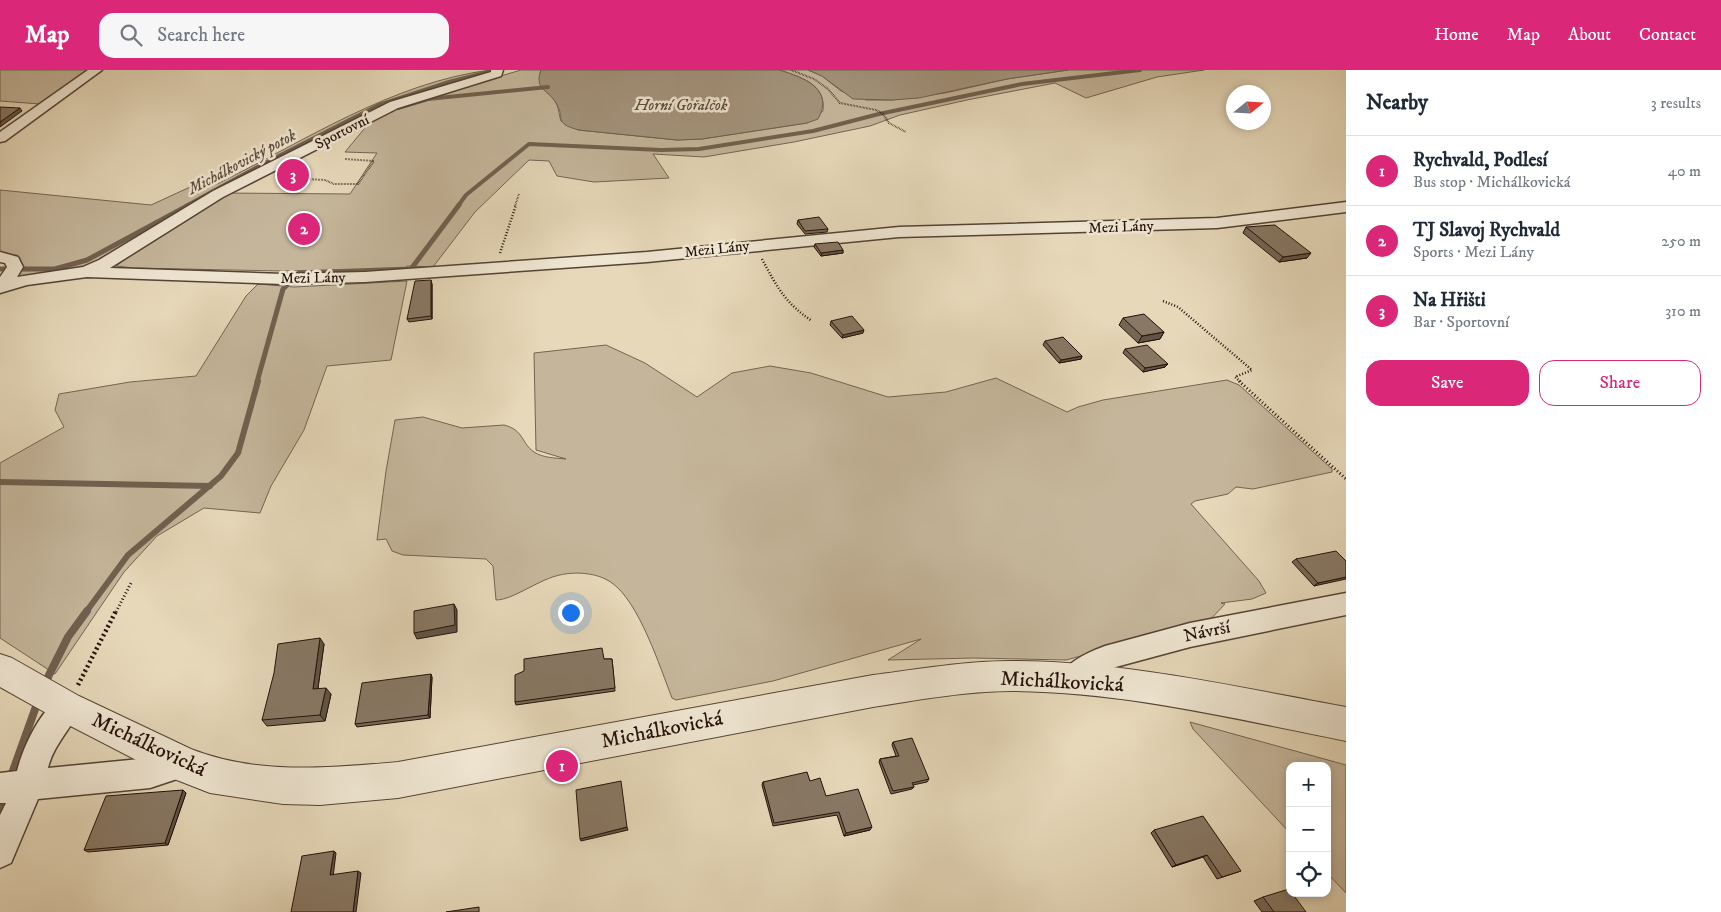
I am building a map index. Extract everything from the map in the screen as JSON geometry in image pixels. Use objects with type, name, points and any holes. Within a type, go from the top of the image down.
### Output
[{"type":"street","points":[[0,138],[96,70]]},
{"type":"street","name":"Sportovní","points":[[7,279],[87,272],[105,264],[218,194],[394,106],[423,95],[497,74],[498,71]]},
{"type":"street","name":"Mezi Lány","points":[[87,272],[283,279],[364,277],[647,257],[825,238],[938,230],[1216,223],[1346,207]]},
{"type":"street","points":[[0,257],[12,260],[7,279]]},
{"type":"street","name":"Návrší","points":[[1073,678],[1105,658],[1190,635],[1346,604]]},
{"type":"street","name":"Michálkovická","points":[[0,669],[67,707],[182,764],[210,775],[274,785],[320,787],[364,784],[475,766],[702,722],[939,681],[1011,676],[1073,678],[1184,693],[1346,724]]},
{"type":"street","points":[[0,852],[14,786],[35,760],[55,722],[67,707]]},
{"type":"street","points":[[14,786],[150,773],[182,764]]},
{"type":"path","points":[[791,70],[814,79],[828,89],[840,103],[867,107],[883,114],[889,123],[906,132]]},
{"type":"path","points":[[252,177],[325,180],[334,184],[358,184],[374,161],[345,159]]},
{"type":"path","points":[[495,268],[519,194]]},
{"type":"path","points":[[754,245],[778,289],[794,309],[812,321]]},
{"type":"path","points":[[1163,301],[1178,307],[1252,370],[1235,377],[1346,479]]},
{"type":"path","points":[[67,707],[131,583]]},
{"type":"shaded area","points":[[0,70],[91,70],[40,104],[0,101]]},
{"type":"shaded area","points":[[490,70],[489,74],[421,93],[80,270],[20,279],[17,269],[21,260],[17,255],[0,254],[0,190],[151,205],[201,182],[217,184],[316,132],[383,100],[453,77]]},
{"type":"shaded area","points":[[521,70],[541,70],[539,77],[541,86],[558,107],[561,121],[578,130],[677,140],[702,139],[807,123],[823,111],[823,101],[816,88],[795,75],[779,70],[808,70],[822,76],[841,91],[866,100],[892,100],[945,93],[1007,79],[1068,70],[1204,70],[1157,77],[1086,98],[1055,83],[900,115],[870,126],[794,142],[704,157],[653,154],[669,178],[594,182],[557,176],[549,161],[529,160],[475,212],[433,267],[407,266],[404,269],[281,271],[116,266],[177,222],[223,193],[350,194],[377,153],[345,152],[369,123],[399,106]]},
{"type":"shaded area","points":[[407,281],[391,360],[327,366],[304,430],[271,486],[260,513],[204,508],[157,536],[124,572],[55,674],[0,638],[0,463],[64,427],[55,410],[59,394],[130,382],[196,376],[246,296],[258,284],[294,287]]},
{"type":"shaded area","points":[[606,345],[645,363],[697,397],[732,373],[770,366],[811,373],[888,397],[946,392],[996,378],[1067,412],[1103,400],[1227,380],[1239,385],[1332,469],[1332,472],[1253,489],[1236,487],[1228,494],[1195,501],[1191,504],[1259,581],[1266,593],[1252,599],[1221,603],[1225,604],[1208,622],[1066,660],[973,658],[888,660],[921,639],[773,681],[676,700],[672,698],[640,620],[622,592],[606,579],[577,573],[563,574],[549,578],[509,597],[496,600],[493,566],[486,559],[403,555],[392,551],[386,539],[377,540],[395,420],[423,417],[462,428],[504,425],[519,433],[534,452],[566,459],[536,450],[534,353]]},
{"type":"shaded area","points":[[1190,722],[1346,765],[1346,893],[1331,877],[1331,762],[1286,762],[1286,829],[1193,729]]},
{"type":"water","name":"Horní Gořalčok","points":[[541,70],[779,70],[798,76],[814,86],[822,100],[822,109],[818,119],[807,123],[702,139],[677,140],[579,130],[562,122],[559,108],[539,82]]},
{"type":"water","points":[[808,70],[1068,70],[1007,79],[919,98],[892,100],[853,99],[822,76]]},
{"type":"building","points":[[0,107],[20,108],[0,122]]},
{"type":"building","points":[[819,217],[828,229],[805,231],[798,220]]},
{"type":"building","points":[[1275,225],[1311,253],[1283,257],[1246,227]]},
{"type":"building","points":[[838,242],[843,250],[821,253],[815,244]]},
{"type":"building","points":[[431,280],[431,316],[407,319],[415,281]]},
{"type":"building","points":[[1144,314],[1164,332],[1142,336],[1123,318]]},
{"type":"building","points":[[852,316],[864,330],[843,335],[831,321]]},
{"type":"building","points":[[1063,337],[1082,356],[1061,360],[1045,341]]},
{"type":"building","points":[[1147,345],[1168,364],[1145,368],[1125,349]]},
{"type":"building","points":[[1336,551],[1346,561],[1346,577],[1318,583],[1296,559]]},
{"type":"building","points":[[454,604],[455,625],[414,633],[414,611]]},
{"type":"building","points":[[320,638],[313,689],[326,688],[320,715],[262,720],[274,673],[278,644]]},
{"type":"building","points":[[602,648],[604,659],[612,659],[615,688],[515,702],[515,675],[524,671],[524,659]]},
{"type":"building","points":[[431,674],[428,715],[355,724],[362,683]]},
{"type":"building","points":[[912,738],[929,779],[912,783],[914,787],[893,791],[880,759],[899,756],[893,742]]},
{"type":"building","points":[[807,772],[810,781],[820,778],[826,796],[858,789],[872,827],[846,833],[839,812],[774,823],[763,782]]},
{"type":"building","points":[[621,781],[627,827],[580,839],[576,790]]},
{"type":"building","points":[[183,790],[165,843],[84,850],[106,796]]},
{"type":"building","points":[[1203,816],[1241,871],[1222,877],[1207,855],[1176,865],[1154,830]]},
{"type":"building","points":[[334,851],[330,875],[358,871],[353,912],[291,912],[302,856]]},
{"type":"building","points":[[1286,890],[1286,897],[1295,897],[1306,912],[1274,912],[1263,897]]},
{"type":"building","points":[[479,907],[479,912],[446,912]]},
{"type":"waterway","name":"Michálkovický potok","points":[[186,206],[263,164],[379,105],[449,82],[496,70]]},
{"type":"waterway","points":[[458,206],[466,195],[529,144],[661,150],[699,149],[813,131],[879,114],[1022,84],[1140,70]]},
{"type":"waterway","points":[[390,107],[398,108],[428,99],[548,87]]},
{"type":"waterway","name":"Michálkovický potok","points":[[0,269],[55,269],[87,260],[189,205]]},
{"type":"waterway","points":[[257,382],[283,289],[299,273],[411,269],[459,205]]},
{"type":"waterway","points":[[209,486],[221,476],[238,453],[258,381]]},
{"type":"waterway","points":[[0,482],[209,486]]},
{"type":"waterway","points":[[86,612],[128,555],[209,486]]},
{"type":"waterway","points":[[44,685],[68,637],[87,611]]},
{"type":"waterway","points":[[10,779],[38,701]]},
{"type":"waterway","points":[[0,808],[5,795]]},
{"type":"place","name":"Na Hřišti","points":[[293,175]]},
{"type":"place","name":"TJ Slavoj Rychvald","points":[[304,229]]},
{"type":"place","name":"Rychvald, Podlesí","points":[[562,766]]}]
